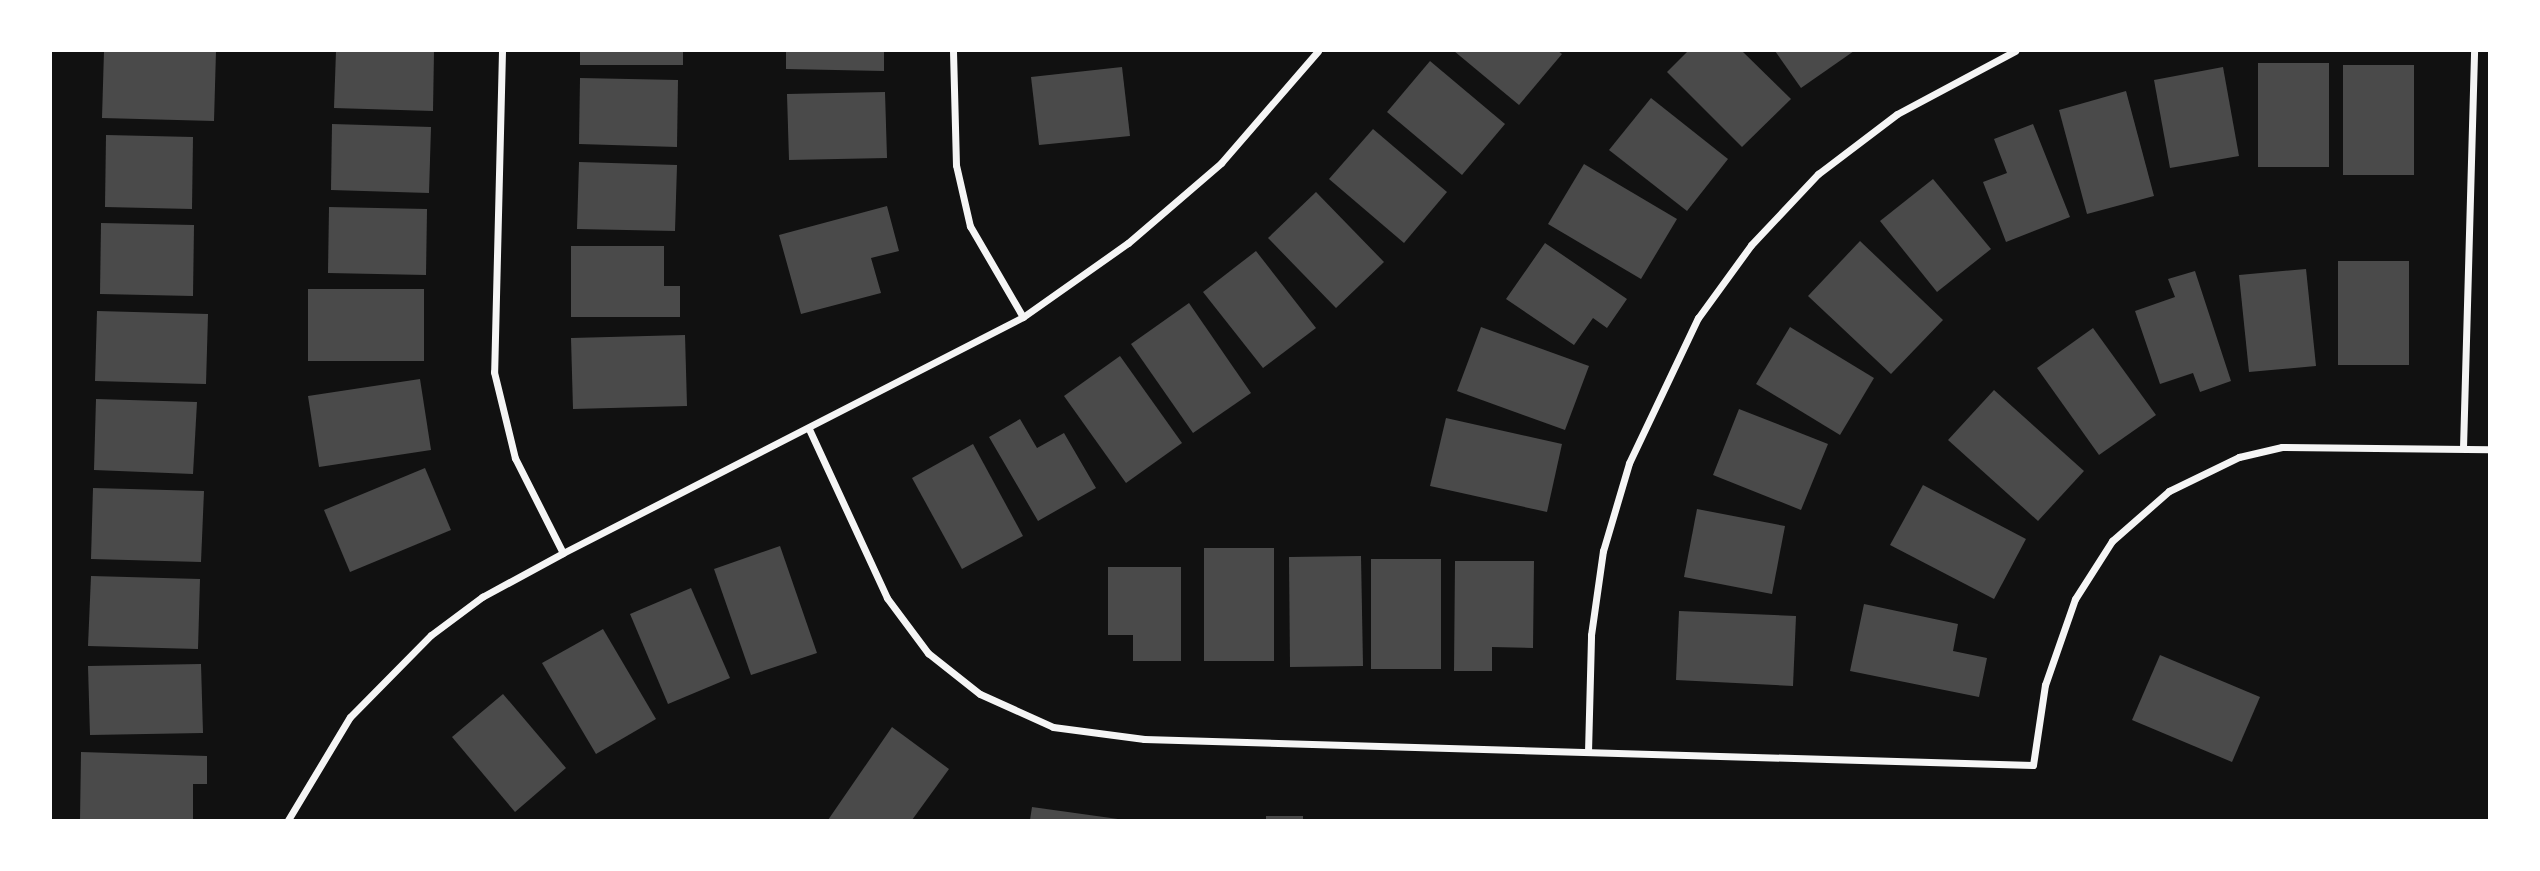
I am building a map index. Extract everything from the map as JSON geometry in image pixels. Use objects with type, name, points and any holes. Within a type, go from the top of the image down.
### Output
[{"type":"street","points":[[502,51],[494,372],[515,458],[564,553]]},
{"type":"street","points":[[953,51],[954,141],[967,215],[982,254],[1023,317]]},
{"type":"street","points":[[288,820],[315,766],[387,675],[482,597],[1023,317],[1128,243],[1221,163],[1318,51]]},
{"type":"street","points":[[1588,752],[1591,635],[1609,530],[1629,463],[1698,318],[1751,245],[1818,174],[1897,114],[2015,51]]},
{"type":"street","points":[[2463,448],[2474,51]]},
{"type":"street","points":[[809,429],[870,565],[905,624],[955,675],[1016,712],[1053,727],[1144,739],[2033,765],[2045,685],[2076,599],[2112,541],[2169,491],[2239,457],[2282,447],[2489,449]]},
{"type":"building","points":[[104,51],[216,51],[214,121],[102,118]]},
{"type":"building","points":[[336,51],[434,51],[433,111],[334,108]]},
{"type":"building","points":[[580,51],[683,51],[683,65],[580,65]]},
{"type":"building","points":[[786,51],[884,51],[884,71],[786,69]]},
{"type":"building","points":[[1454,51],[1558,51],[1562,54],[1519,105]]},
{"type":"building","points":[[1688,51],[1742,51],[1791,99],[1742,147],[1667,72]]},
{"type":"building","points":[[1775,51],[1854,51],[1801,88]]},
{"type":"building","points":[[1430,61],[1505,124],[1462,175],[1387,112]]},
{"type":"building","points":[[2258,63],[2329,63],[2329,167],[2258,167]]},
{"type":"building","points":[[2343,65],[2414,65],[2414,175],[2343,175]]},
{"type":"building","points":[[1122,67],[1130,136],[1039,145],[1031,77]]},
{"type":"building","points":[[2223,67],[2239,156],[2170,168],[2154,80]]},
{"type":"building","points":[[580,78],[678,80],[677,147],[579,144]]},
{"type":"building","points":[[2126,91],[2154,196],[2087,214],[2059,110]]},
{"type":"building","points":[[885,92],[887,158],[789,160],[787,94]]},
{"type":"building","points":[[1651,98],[1728,159],[1687,211],[1609,150]]},
{"type":"building","points":[[332,124],[431,127],[429,193],[331,190]]},
{"type":"building","points":[[2033,124],[2070,217],[2006,242],[1983,182],[2007,173],[1994,139]]},
{"type":"building","points":[[1373,129],[1447,192],[1404,243],[1329,179]]},
{"type":"building","points":[[106,135],[193,137],[192,209],[105,207]]},
{"type":"building","points":[[579,162],[677,165],[675,231],[577,229]]},
{"type":"building","points":[[1584,164],[1677,219],[1641,279],[1548,224]]},
{"type":"building","points":[[1933,179],[1991,249],[1937,292],[1880,221]]},
{"type":"building","points":[[1316,192],[1384,262],[1336,308],[1268,238]]},
{"type":"building","points":[[887,206],[899,251],[871,258],[881,293],[801,314],[779,235]]},
{"type":"building","points":[[329,207],[427,209],[426,275],[328,273]]},
{"type":"building","points":[[101,223],[194,225],[193,296],[100,294]]},
{"type":"building","points":[[1860,241],[1943,320],[1891,374],[1808,296]]},
{"type":"building","points":[[1545,243],[1627,299],[1607,328],[1593,318],[1574,345],[1506,299]]},
{"type":"building","points":[[571,246],[664,246],[664,286],[680,286],[680,317],[571,317]]},
{"type":"building","points":[[1256,251],[1316,328],[1263,368],[1203,292]]},
{"type":"building","points":[[2338,261],[2409,261],[2409,365],[2338,365]]},
{"type":"building","points":[[2306,269],[2316,366],[2249,372],[2239,275]]},
{"type":"building","points":[[2195,271],[2231,381],[2200,392],[2193,373],[2160,384],[2135,311],[2175,297],[2168,279]]},
{"type":"building","points":[[308,289],[424,289],[424,361],[308,361]]},
{"type":"building","points":[[1189,303],[1251,393],[1193,433],[1131,344]]},
{"type":"building","points":[[97,311],[208,314],[206,384],[95,381]]},
{"type":"building","points":[[1481,327],[1589,366],[1565,430],[1457,391]]},
{"type":"building","points":[[1790,327],[1874,378],[1840,435],[1756,384]]},
{"type":"building","points":[[2093,328],[2156,415],[2099,455],[2037,368]]},
{"type":"building","points":[[685,335],[687,406],[573,409],[571,338]]},
{"type":"building","points":[[1120,356],[1182,443],[1126,483],[1064,396]]},
{"type":"building","points":[[420,379],[431,450],[319,467],[308,396]]},
{"type":"building","points":[[1994,390],[2084,471],[2038,521],[1948,440]]},
{"type":"building","points":[[96,399],[197,402],[193,474],[94,470]]},
{"type":"building","points":[[1739,409],[1828,444],[1801,510],[1713,475]]},
{"type":"building","points":[[1446,418],[1562,444],[1547,512],[1430,486]]},
{"type":"building","points":[[1020,419],[1037,448],[1064,433],[1096,488],[1038,521],[989,437]]},
{"type":"building","points":[[973,444],[1023,536],[962,569],[912,478]]},
{"type":"building","points":[[425,468],[451,530],[350,572],[324,510]]},
{"type":"building","points":[[1923,485],[2026,539],[1994,599],[1890,545]]},
{"type":"building","points":[[93,488],[204,491],[201,562],[91,559]]},
{"type":"building","points":[[1697,509],[1785,526],[1772,594],[1684,577]]},
{"type":"building","points":[[780,546],[817,653],[751,675],[714,569]]},
{"type":"building","points":[[1204,548],[1274,548],[1274,661],[1204,661]]},
{"type":"building","points":[[1361,556],[1363,666],[1290,667],[1289,557]]},
{"type":"building","points":[[1371,559],[1441,559],[1441,669],[1371,669]]},
{"type":"building","points":[[1455,561],[1534,561],[1533,648],[1492,647],[1492,671],[1454,671]]},
{"type":"building","points":[[1108,567],[1181,567],[1181,661],[1133,661],[1133,635],[1108,635]]},
{"type":"building","points":[[91,576],[200,579],[198,649],[88,646]]},
{"type":"building","points":[[691,588],[730,678],[668,704],[630,614]]},
{"type":"building","points":[[1864,604],[1958,624],[1953,651],[1987,658],[1979,697],[1850,671]]},
{"type":"building","points":[[1679,611],[1796,616],[1793,686],[1676,680]]},
{"type":"building","points":[[603,629],[656,719],[596,754],[542,663]]},
{"type":"building","points":[[2160,655],[2260,697],[2232,762],[2132,720]]},
{"type":"building","points":[[201,664],[203,733],[90,735],[88,666]]},
{"type":"building","points":[[503,694],[566,768],[515,812],[452,737]]},
{"type":"building","points":[[892,727],[949,769],[912,820],[828,820]]},
{"type":"building","points":[[81,752],[207,756],[207,784],[193,784],[193,820],[80,820]]},
{"type":"building","points":[[1032,807],[1118,819],[1118,820],[1030,820]]},
{"type":"building","points":[[1266,816],[1303,816],[1303,820],[1266,820]]}]
